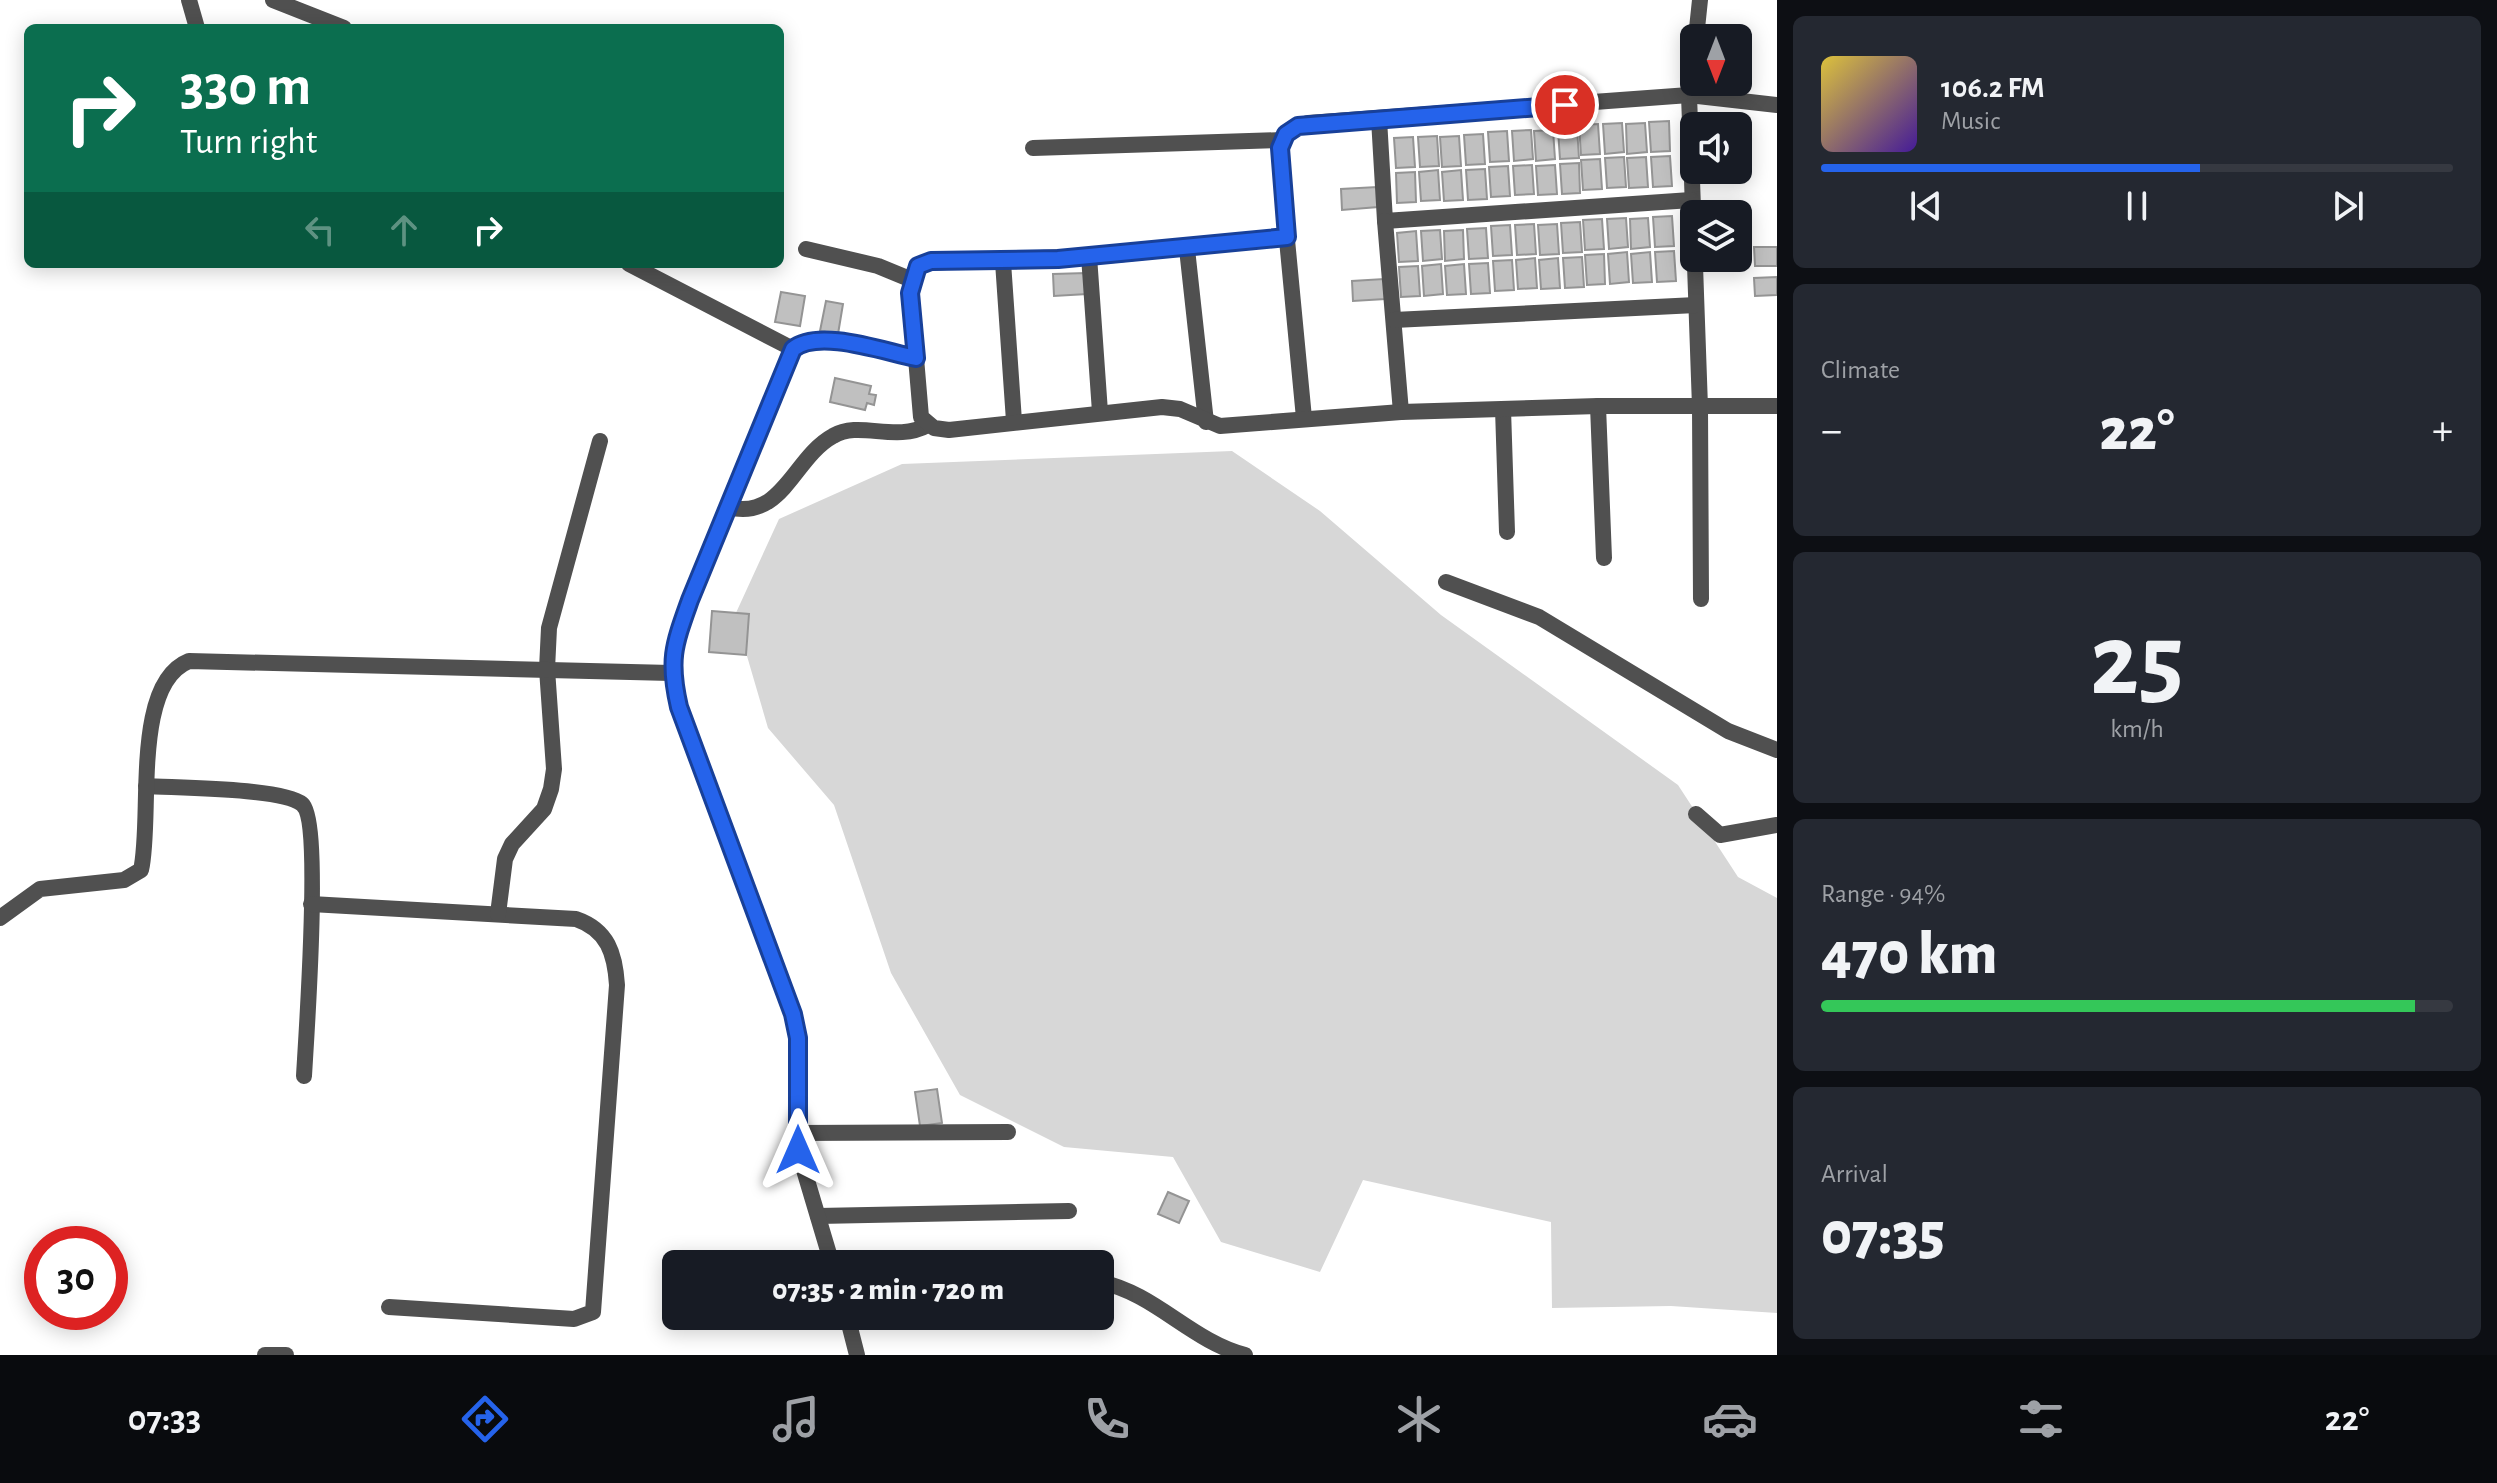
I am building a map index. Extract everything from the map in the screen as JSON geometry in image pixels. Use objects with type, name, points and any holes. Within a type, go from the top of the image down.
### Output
[{"type":"street","points":[[189,0],[196,24]]},
{"type":"street","points":[[273,0],[334,24]]},
{"type":"street","points":[[1697,24],[1700,0]]},
{"type":"street","points":[[1304,418],[1282,186],[1283,140],[1290,130],[1308,123],[1680,96]]},
{"type":"street","points":[[1689,96],[1691,200]]},
{"type":"street","points":[[1698,96],[1777,105]]},
{"type":"street","points":[[1379,119],[1401,412]]},
{"type":"street","points":[[1033,148],[1283,140]]},
{"type":"street","points":[[1385,221],[1680,201]]},
{"type":"street","points":[[928,425],[920,412],[916,358],[912,280],[918,266],[931,261],[1003,262],[1187,249],[1287,237]]},
{"type":"street","points":[[806,249],[878,266],[912,280]]},
{"type":"street","points":[[1187,249],[1206,422]]},
{"type":"street","points":[[1089,256],[1100,412]]},
{"type":"street","points":[[1003,262],[1014,421]]},
{"type":"street","points":[[637,268],[793,349]]},
{"type":"street","points":[[1694,272],[1700,407],[1701,599]]},
{"type":"street","points":[[1394,320],[1696,305]]},
{"type":"street","points":[[828,1250],[798,1150],[798,1038],[793,1014],[679,707],[671,673],[686,613],[793,349],[806,341],[828,340],[916,358]]},
{"type":"street","points":[[728,507],[748,511],[764,505],[826,441],[843,432],[904,435],[928,425],[949,430],[1100,412],[1173,407],[1206,422],[1231,426],[1401,412],[1598,406],[1777,406]]},
{"type":"street","points":[[1598,406],[1604,558]]},
{"type":"street","points":[[1503,409],[1507,532]]},
{"type":"street","points":[[498,914],[505,859],[512,844],[544,809],[551,789],[554,769],[547,669],[549,628],[600,441]]},
{"type":"street","points":[[1446,582],[1539,617],[1728,731],[1777,750]]},
{"type":"street","points":[[0,918],[40,889],[124,880],[135,876],[143,861],[146,786],[159,696],[171,672],[189,661],[671,673]]},
{"type":"street","points":[[146,786],[275,795],[301,803],[310,820],[311,904],[304,1076]]},
{"type":"street","points":[[1696,814],[1720,835],[1777,825]]},
{"type":"street","points":[[311,904],[576,919],[592,925],[604,935],[616,966],[597,1304],[593,1312],[574,1319],[389,1307]]},
{"type":"street","points":[[798,1133],[1008,1132]]},
{"type":"street","points":[[818,1216],[1069,1211]]},
{"type":"street","points":[[1114,1286],[1135,1292],[1202,1337],[1245,1355]]},
{"type":"street","points":[[851,1330],[857,1355]]},
{"type":"street","points":[[265,1355],[286,1355]]},
{"type":"shaded area","points":[[1232,451],[1320,511],[1441,615],[1678,785],[1738,877],[1777,898],[1777,1313],[1671,1306],[1552,1308],[1551,1222],[1363,1180],[1320,1272],[1221,1242],[1173,1157],[1064,1147],[960,1095],[891,973],[834,805],[768,728],[735,615],[779,519],[902,464]]},
{"type":"building","points":[[1669,121],[1670,151],[1651,152],[1649,122]]},
{"type":"building","points":[[1622,123],[1624,152],[1605,154],[1603,124]]},
{"type":"building","points":[[1645,123],[1647,152],[1627,154],[1626,124]]},
{"type":"building","points":[[1598,124],[1600,154],[1581,155],[1579,125]]},
{"type":"building","points":[[1577,128],[1579,158],[1560,159],[1558,130]]},
{"type":"building","points":[[1531,130],[1533,159],[1514,161],[1512,131]]},
{"type":"building","points":[[1553,130],[1555,159],[1536,161],[1534,131]]},
{"type":"building","points":[[1507,131],[1509,161],[1490,162],[1488,132]]},
{"type":"building","points":[[1483,134],[1485,164],[1466,165],[1464,135]]},
{"type":"building","points":[[1437,136],[1439,166],[1420,167],[1418,137]]},
{"type":"building","points":[[1459,136],[1461,166],[1442,167],[1440,137]]},
{"type":"building","points":[[1413,137],[1415,167],[1396,168],[1394,138]]},
{"type":"building","points":[[1670,156],[1672,186],[1653,187],[1651,157]]},
{"type":"building","points":[[1624,157],[1626,187],[1607,188],[1605,158]]},
{"type":"building","points":[[1646,157],[1648,187],[1629,188],[1627,158]]},
{"type":"building","points":[[1600,159],[1602,189],[1583,190],[1581,160]]},
{"type":"building","points":[[1579,163],[1580,193],[1562,194],[1560,164]]},
{"type":"building","points":[[1532,165],[1534,194],[1515,195],[1513,166]]},
{"type":"building","points":[[1555,165],[1557,194],[1538,195],[1536,166]]},
{"type":"building","points":[[1508,166],[1510,196],[1491,197],[1489,167]]},
{"type":"building","points":[[1485,169],[1487,199],[1468,200],[1466,170]]},
{"type":"building","points":[[1438,170],[1440,200],[1421,201],[1419,172]]},
{"type":"building","points":[[1461,170],[1463,200],[1444,201],[1442,172]]},
{"type":"building","points":[[1415,172],[1416,202],[1397,203],[1396,173]]},
{"type":"building","points":[[1377,187],[1378,207],[1342,210],[1341,189]]},
{"type":"building","points":[[1672,216],[1674,246],[1655,247],[1653,217]]},
{"type":"building","points":[[1626,218],[1628,247],[1609,249],[1607,219]]},
{"type":"building","points":[[1648,218],[1650,247],[1631,249],[1630,219]]},
{"type":"building","points":[[1602,219],[1604,249],[1585,250],[1583,220]]},
{"type":"building","points":[[1580,222],[1582,252],[1563,253],[1561,223]]},
{"type":"building","points":[[1534,224],[1536,254],[1517,255],[1515,225]]},
{"type":"building","points":[[1557,224],[1559,254],[1540,255],[1538,225]]},
{"type":"building","points":[[1510,225],[1512,255],[1493,256],[1491,226]]},
{"type":"building","points":[[1486,228],[1488,258],[1469,259],[1467,229]]},
{"type":"building","points":[[1440,230],[1442,259],[1423,261],[1421,231]]},
{"type":"building","points":[[1463,230],[1464,259],[1445,261],[1444,231]]},
{"type":"building","points":[[1416,231],[1418,261],[1399,262],[1397,233]]},
{"type":"building","points":[[1754,247],[1777,247],[1777,266],[1755,266]]},
{"type":"building","points":[[1674,251],[1676,281],[1657,282],[1655,252]]},
{"type":"building","points":[[1627,252],[1629,282],[1610,284],[1608,254]]},
{"type":"building","points":[[1650,252],[1652,282],[1633,283],[1631,254]]},
{"type":"building","points":[[1604,254],[1605,284],[1587,285],[1585,255]]},
{"type":"building","points":[[1582,257],[1584,287],[1565,288],[1563,258]]},
{"type":"building","points":[[1535,258],[1537,288],[1518,289],[1516,260]]},
{"type":"building","points":[[1558,258],[1560,288],[1541,289],[1539,260]]},
{"type":"building","points":[[1512,260],[1514,290],[1495,291],[1493,261]]},
{"type":"building","points":[[1488,263],[1490,293],[1471,294],[1469,264]]},
{"type":"building","points":[[1441,264],[1443,294],[1424,296],[1422,266]]},
{"type":"building","points":[[1464,264],[1466,294],[1447,295],[1445,266]]},
{"type":"building","points":[[1418,266],[1420,296],[1401,297],[1399,267]]},
{"type":"building","points":[[1086,273],[1087,294],[1054,296],[1053,274]]},
{"type":"building","points":[[1777,277],[1777,295],[1755,296],[1754,278]]},
{"type":"building","points":[[1384,279],[1385,299],[1353,301],[1352,281]]},
{"type":"building","points":[[781,292],[805,296],[800,326],[775,322]]},
{"type":"building","points":[[826,301],[843,304],[838,334],[820,331]]},
{"type":"building","points":[[835,378],[871,386],[869,394],[876,395],[874,405],[867,403],[865,410],[830,402]]},
{"type":"building","points":[[712,611],[749,614],[746,655],[709,652]]},
{"type":"building","points":[[937,1089],[942,1123],[920,1126],[915,1092]]},
{"type":"building","points":[[1168,1192],[1189,1201],[1179,1223],[1158,1214]]},
{"type":"route","points":[[798,1150],[798,1038],[793,1014],[679,707],[671,673],[671,660],[690,600],[793,349],[806,341],[828,340],[916,358],[910,293],[912,280],[918,266],[931,261],[1058,259],[1287,237],[1280,148],[1286,134],[1298,126],[1565,105]]}]
